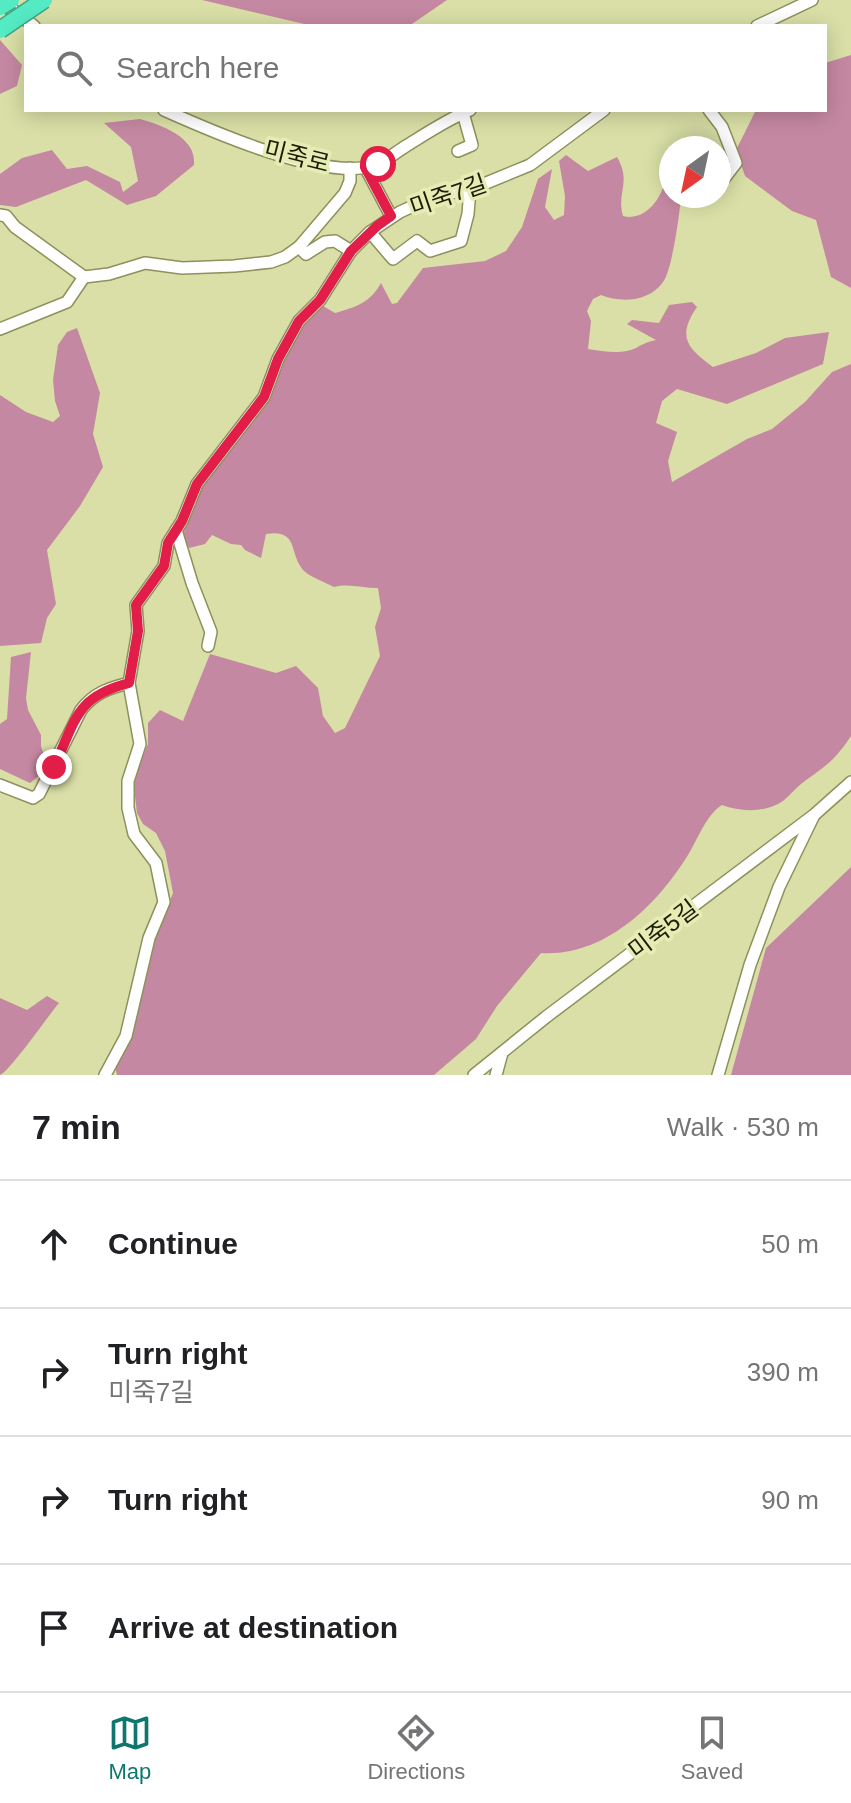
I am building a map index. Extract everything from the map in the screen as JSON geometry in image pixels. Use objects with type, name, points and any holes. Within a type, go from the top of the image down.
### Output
[{"type":"highway","points":[[0,7],[11,0]]},
{"type":"highway","points":[[0,30],[44,0]]},
{"type":"street","points":[[0,0],[31,24]]},
{"type":"street","points":[[761,24],[812,0]]},
{"type":"street","name":"미죽로","points":[[169,112],[288,157],[350,168],[378,164],[467,112]]},
{"type":"street","points":[[458,151],[472,145],[467,112]]},
{"type":"street","name":"미죽7길","points":[[129,683],[137,640],[136,605],[164,566],[168,543],[193,498],[197,484],[264,397],[289,336],[320,300],[351,251],[391,216],[433,197],[470,189],[530,165],[601,112]]},
{"type":"street","points":[[711,112],[726,136]]},
{"type":"street","points":[[731,150],[736,163],[731,170]]},
{"type":"street","points":[[365,167],[391,216]]},
{"type":"street","points":[[0,215],[6,216],[26,235],[84,277],[109,274],[145,263],[182,268],[271,262],[299,247],[345,193],[350,181],[350,168]]},
{"type":"street","points":[[370,232],[393,259],[417,241],[430,251],[461,241],[470,189]]},
{"type":"street","points":[[299,247],[306,254],[325,242],[335,241],[351,251]]},
{"type":"street","points":[[0,329],[67,302],[84,277]]},
{"type":"street","points":[[176,530],[211,632],[208,646]]},
{"type":"street","points":[[0,785],[24,797],[33,798],[39,794],[89,699],[99,692],[129,683],[140,744],[128,781],[131,826],[156,863],[164,902],[149,938],[129,1027],[108,1073]]},
{"type":"street","name":"미죽5길","points":[[474,1075],[814,815],[851,782]]},
{"type":"street","points":[[718,1075],[758,943],[779,887],[814,815]]},
{"type":"street","points":[[496,1075],[502,1053]]},
{"type":"shaded area","points":[[202,0],[447,0],[412,24],[304,24]]},
{"type":"shaded area","points":[[0,40],[22,65],[17,86],[0,94]]},
{"type":"shaded area","points":[[851,55],[851,288],[831,277],[816,220],[792,211],[745,176],[736,150],[755,112],[827,112],[827,62]]},
{"type":"shaded area","points":[[140,119],[176,134],[190,147],[193,155],[194,165],[156,196],[127,205],[86,180],[16,207],[0,205],[0,174],[22,158],[52,150],[67,169],[87,166],[120,182],[123,192],[138,181],[131,147],[104,123]]},
{"type":"shaded area","points":[[566,155],[588,171],[617,157],[624,181],[621,200],[623,216],[639,215],[658,199],[659,208],[679,208],[666,276],[657,289],[643,297],[626,300],[601,295],[593,299],[587,311],[591,321],[588,349],[625,351],[656,340],[627,324],[632,320],[659,323],[669,305],[692,302],[697,307],[687,326],[688,342],[713,367],[756,353],[785,338],[829,332],[823,364],[727,404],[677,389],[662,401],[656,423],[677,432],[668,461],[672,482],[747,439],[772,429],[805,402],[832,372],[851,364],[851,736],[829,763],[776,805],[753,810],[722,805],[716,809],[675,874],[645,909],[607,937],[587,946],[564,952],[541,953],[497,1006],[476,1039],[434,1075],[117,1075],[114,1063],[173,893],[165,851],[156,833],[143,824],[137,813],[134,788],[137,769],[148,744],[148,723],[160,710],[183,721],[210,654],[276,673],[296,666],[318,688],[323,716],[335,733],[345,728],[380,656],[375,627],[381,608],[378,588],[334,587],[315,578],[299,564],[289,539],[277,533],[266,534],[261,558],[241,545],[212,535],[205,544],[189,548],[183,535],[203,485],[272,393],[288,347],[323,306],[335,313],[356,306],[367,300],[381,283],[392,304],[397,303],[423,268],[485,261],[506,251],[522,227],[538,179],[552,169],[545,207],[554,220],[564,215],[565,196],[559,161]]},
{"type":"shaded area","points":[[77,328],[100,393],[93,434],[103,467],[80,506],[47,550],[56,604],[47,618],[41,643],[0,646],[0,395],[26,412],[53,422],[60,416],[53,380],[58,345],[67,332]]},
{"type":"shaded area","points":[[31,652],[26,698],[28,710],[41,735],[46,762],[39,776],[30,783],[0,769],[0,724],[7,719],[11,657]]},
{"type":"shaded area","points":[[851,867],[851,1075],[731,1075],[766,948]]},
{"type":"shaded area","points":[[47,996],[59,1003],[0,1075],[0,998],[27,1010]]},
{"type":"route","points":[[54,767],[89,699],[99,692],[129,683],[138,631],[136,605],[164,566],[168,543],[182,521],[197,484],[264,397],[278,359],[299,321],[320,300],[351,251],[391,216],[365,167],[378,164]]}]
